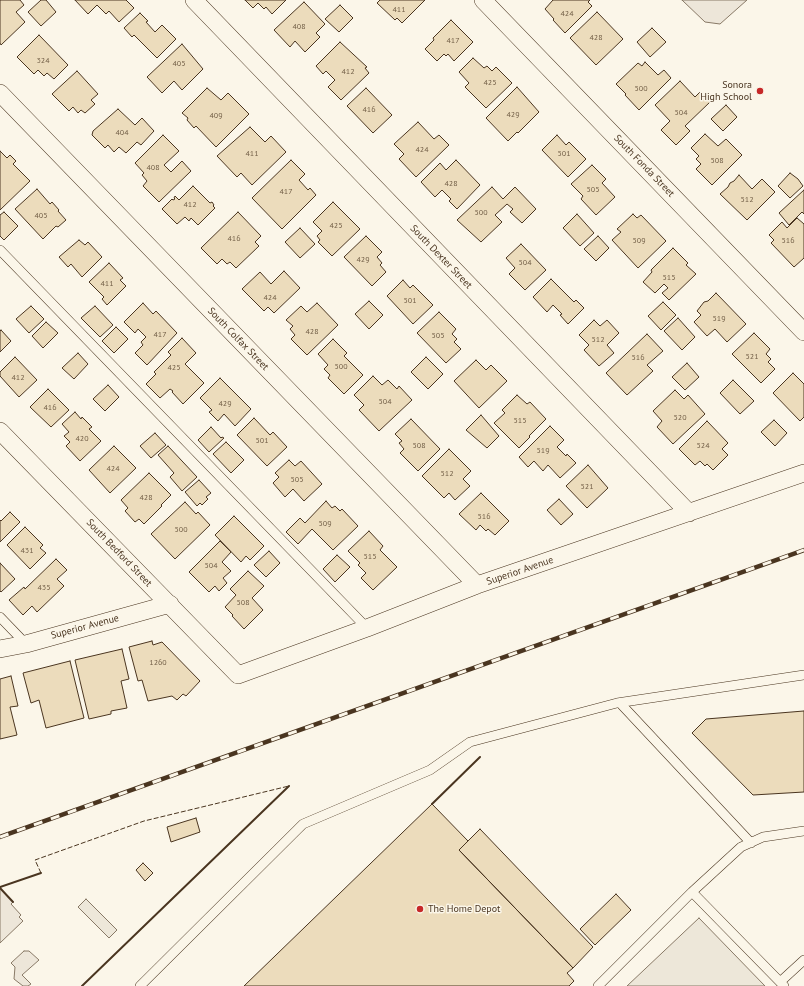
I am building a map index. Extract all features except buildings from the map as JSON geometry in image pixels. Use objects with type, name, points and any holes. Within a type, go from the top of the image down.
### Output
[{"type":"street","name":"South Dexter Street","points":[[194,0],[689,513]]},
{"type":"street","name":"South Fonda Street","points":[[483,0],[804,332]]},
{"type":"street","name":"South Colfax Street","points":[[0,93],[477,585]]},
{"type":"street","name":"South Bedford Street","points":[[0,431],[238,675]]},
{"type":"street","name":"Superior Avenue","points":[[238,675],[367,628],[477,585],[804,473]]},
{"type":"street","name":"Superior Avenue","points":[[0,650],[170,604]]},
{"type":"lane","points":[[0,250],[367,628]]},
{"type":"lane","points":[[0,617],[26,644]]},
{"type":"lane","points":[[140,986],[303,824],[430,770],[470,742],[620,703],[804,675]]},
{"type":"lane","points":[[620,703],[751,843]]},
{"type":"lane","points":[[598,986],[692,892],[741,848],[763,837],[804,831]]},
{"type":"lane","points":[[692,892],[782,984],[804,960]]},
{"type":"shaded area","points":[[682,0],[747,0],[720,24],[705,22]]},
{"type":"shaded area","points":[[0,888],[13,902],[11,904],[21,915],[19,917],[23,921],[0,943]]},
{"type":"shaded area","points":[[86,899],[117,930],[109,938],[78,907]]},
{"type":"shaded area","points":[[699,918],[765,986],[627,986]]},
{"type":"shaded area","points":[[24,951],[29,951],[39,960],[22,975],[31,984],[28,986],[23,986],[14,979],[15,967],[11,963]]},
{"type":"railway","points":[[0,837],[804,550]]},
{"type":"fence","points":[[41,873],[35,860],[144,821],[289,786]]},
{"type":"wall","points":[[432,804],[480,757]]},
{"type":"wall","points":[[82,986],[289,786]]},
{"type":"wall","points":[[0,887],[41,873]]},
{"type":"wall","points":[[0,888],[13,902]]},
{"type":"place","name":"Sonora High School","points":[[760,91]]},
{"type":"place","name":"The Home Depot","points":[[420,909]]}]
